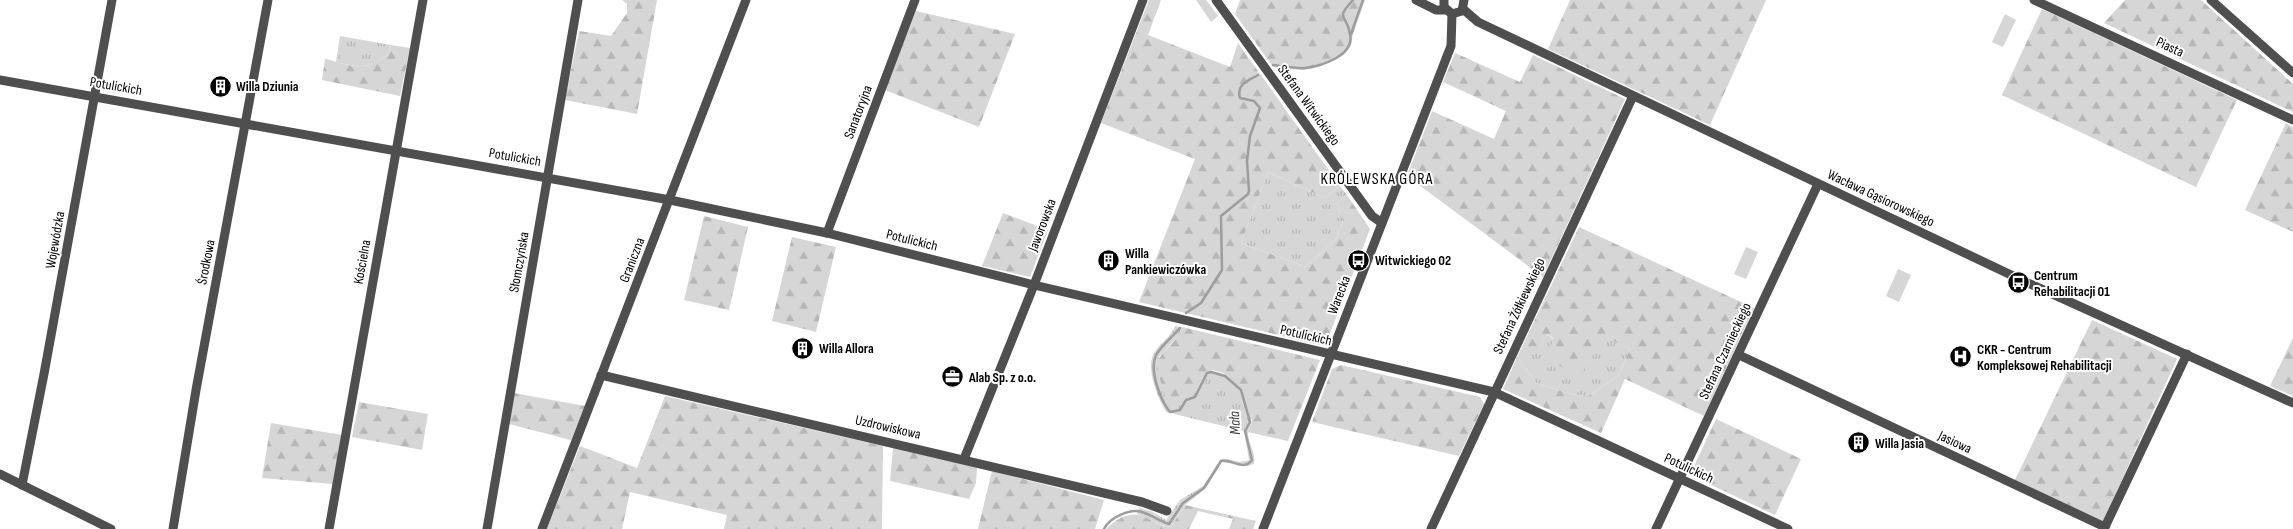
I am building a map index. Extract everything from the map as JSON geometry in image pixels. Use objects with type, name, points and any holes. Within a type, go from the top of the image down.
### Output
[{"type":"street","name":"Wojewódzka","points":[[22,485],[112,0]]},
{"type":"street","name":"Środkowa","points":[[173,529],[196,390],[268,0]]},
{"type":"street","name":"Kościelna","points":[[329,529],[423,0]]},
{"type":"street","name":"Słomczyńska","points":[[487,529],[578,0]]},
{"type":"street","name":"Graniczna","points":[[542,529],[746,0]]},
{"type":"street","name":"Sanatoryjna","points":[[827,233],[915,0]]},
{"type":"street","name":"Jaworowska","points":[[964,459],[1034,285],[1143,0]]},
{"type":"street","name":"Stefana Witwickiego","points":[[1216,0],[1372,216],[1382,223]]},
{"type":"street","points":[[1416,0],[1436,10],[1459,13],[1464,3]]},
{"type":"street","name":"Warecka","points":[[1264,529],[1450,46],[1449,12],[1444,0]]},
{"type":"street","name":"Piasta","points":[[2034,0],[2293,120]]},
{"type":"street","points":[[2211,0],[2293,73]]},
{"type":"street","name":"Wacława Gąsiorowskiego","points":[[1464,3],[1478,22],[2025,282],[2293,403]]},
{"type":"street","name":"Potulickich","points":[[0,80],[670,200],[827,233],[1034,285],[1494,392],[1788,529]]},
{"type":"street","name":"Stefana Żółkiewskiego","points":[[1431,529],[1633,96]]},
{"type":"street","name":"Stefana Czarnieckiego","points":[[1656,529],[1739,356],[1818,184]]},
{"type":"street","points":[[2104,528],[2187,354]]},
{"type":"street","name":"Jasiowa","points":[[1739,356],[2104,528]]},
{"type":"street","name":"Uzdrowiskowa","points":[[601,375],[964,459],[1142,502],[1167,511]]},
{"type":"street","points":[[0,474],[110,529]]},
{"type":"green space","points":[[622,0],[657,0],[637,114],[565,100],[579,31],[611,36],[627,13],[627,4]]},
{"type":"green space","points":[[1149,0],[1161,0],[1148,35],[1230,67],[1238,43],[1340,186],[1325,198],[1268,172],[1241,243],[1306,267],[1336,239],[1343,222],[1337,203],[1347,195],[1370,229],[1326,344],[1320,345],[1139,302],[1195,159],[1101,123]]},
{"type":"green space","points":[[1196,0],[1206,0],[1218,16],[1211,22]]},
{"type":"green space","points":[[1240,0],[1365,0],[1351,45],[1343,55],[1319,67],[1304,70],[1273,67],[1235,14]]},
{"type":"green space","points":[[1570,0],[1766,0],[1710,125],[1548,49]]},
{"type":"green space","points":[[2125,0],[2201,0],[2293,84],[2293,112],[2104,23]]},
{"type":"green space","points":[[2042,9],[2237,100],[2196,187],[2002,95]]},
{"type":"green space","points":[[916,11],[1015,34],[979,127],[885,90]]},
{"type":"green space","points":[[2005,14],[2016,20],[2003,47],[1992,42]]},
{"type":"green space","points":[[340,36],[391,45],[389,54],[364,66],[336,62]]},
{"type":"green space","points":[[391,45],[410,48],[400,96],[322,80],[325,59],[351,66],[365,66],[389,54]]},
{"type":"green space","points":[[1455,53],[1520,82],[1533,55],[1625,99],[1543,277],[1407,176],[1432,111],[1494,139],[1506,111],[1443,82]]},
{"type":"green space","points":[[2286,123],[2293,127],[2293,232],[2245,210]]},
{"type":"green space","points":[[1268,172],[1325,198],[1340,186],[1347,195],[1337,203],[1343,222],[1336,239],[1306,267],[1241,243]]},
{"type":"green space","points":[[1003,213],[1048,230],[1030,277],[982,266]]},
{"type":"green space","points":[[704,216],[748,227],[729,310],[684,300]]},
{"type":"green space","points":[[1579,227],[1754,308],[1704,416],[1625,379],[1601,433],[1503,389],[1517,357],[1536,383],[1570,394],[1588,396],[1618,376],[1630,349],[1604,337],[1583,371],[1572,374],[1557,364],[1550,350],[1553,338],[1549,335],[1546,336],[1537,351],[1522,347]]},
{"type":"green space","points":[[792,237],[836,247],[816,332],[772,321]]},
{"type":"green space","points":[[1746,247],[1758,252],[1746,279],[1734,274]]},
{"type":"green space","points":[[1898,269],[1911,275],[1899,302],[1886,296]]},
{"type":"green space","points":[[2092,320],[2177,359],[2103,521],[2015,480]]},
{"type":"green space","points":[[1175,326],[1182,327],[1179,335],[1159,357],[1184,399],[1192,397],[1206,372],[1221,373],[1232,378],[1240,385],[1246,396],[1250,412],[1251,421],[1248,434],[1254,464],[1247,466],[1222,462],[1206,488],[1185,505],[1171,527],[1137,514],[1139,508],[1151,511],[1166,520],[1180,500],[1203,486],[1221,459],[1240,462],[1249,460],[1244,431],[1166,412],[1159,399],[1151,367],[1156,349]]},
{"type":"green space","points":[[1182,327],[1320,360],[1288,441],[1248,432],[1252,421],[1243,389],[1223,373],[1213,370],[1206,372],[1192,397],[1184,399],[1177,409],[1173,410],[1166,398],[1158,364],[1163,353]]},
{"type":"green space","points":[[1549,335],[1583,371],[1603,336],[1630,349],[1618,376],[1588,396],[1570,394],[1536,383],[1517,357],[1522,347],[1537,350],[1546,336]]},
{"type":"green space","points":[[2293,338],[2293,396],[2270,386]]},
{"type":"green space","points":[[1341,365],[1480,397],[1484,404],[1459,456],[1312,422],[1332,369]]},
{"type":"green space","points":[[514,393],[585,406],[571,440],[509,424]]},
{"type":"green space","points":[[665,396],[883,446],[882,529],[724,529],[727,515],[630,492],[622,529],[547,529],[580,446],[637,468]]},
{"type":"green space","points":[[359,402],[428,414],[422,450],[352,437]]},
{"type":"green space","points":[[1716,419],[1801,459],[1775,515],[1690,475]]},
{"type":"green space","points":[[271,423],[342,435],[333,484],[262,478]]},
{"type":"green space","points":[[893,448],[977,467],[976,483],[969,499],[890,481]]},
{"type":"green space","points":[[992,471],[1104,500],[1095,529],[978,529]]},
{"type":"green space","points":[[1185,505],[1256,521],[1253,529],[1229,529],[1233,519],[1198,511],[1189,529],[1107,529],[1119,519],[1134,515],[1171,527]]},
{"type":"waterway","name":"Mała","points":[[1273,65],[1305,68],[1328,62],[1342,54],[1350,42],[1350,34],[1343,14],[1353,0]]},
{"type":"waterway","name":"Mała","points":[[1351,34],[1363,0]]},
{"type":"waterway","name":"Mała","points":[[1186,313],[1201,303],[1222,270],[1221,216],[1248,194],[1249,191],[1247,161],[1250,136],[1260,108],[1254,101],[1240,98],[1239,93],[1241,86],[1258,75]]},
{"type":"waterway","name":"Mała","points":[[1104,529],[1110,521],[1132,511],[1142,512],[1169,524],[1183,503],[1204,488],[1221,461],[1245,465],[1252,460],[1245,431],[1250,422],[1241,390],[1225,376],[1211,372],[1207,373],[1195,397],[1186,400],[1180,410],[1170,412],[1166,407],[1157,385],[1154,361],[1161,348],[1180,328]]},
{"type":"place","name":"Willa Dziunia","points":[[220,86]]},
{"type":"place","name":"Witwickiego 02","points":[[1359,260]]},
{"type":"place","name":"Willa Pankiewiczówka","points":[[1109,261]]},
{"type":"place","name":"Centrum Rehabilitacji 01","points":[[2018,283]]},
{"type":"place","name":"Willa Allora","points":[[803,348]]},
{"type":"place","name":"CKR - Centrum Kompleksowej Rehabilitacji","points":[[1961,357]]},
{"type":"place","name":"Alab Sp. z o.o.","points":[[953,377]]},
{"type":"place","name":"Willa Jasia","points":[[1859,443]]},
{"type":"district","name":"KRÓLEWSKA GÓRA","points":[[1377,179]]}]
